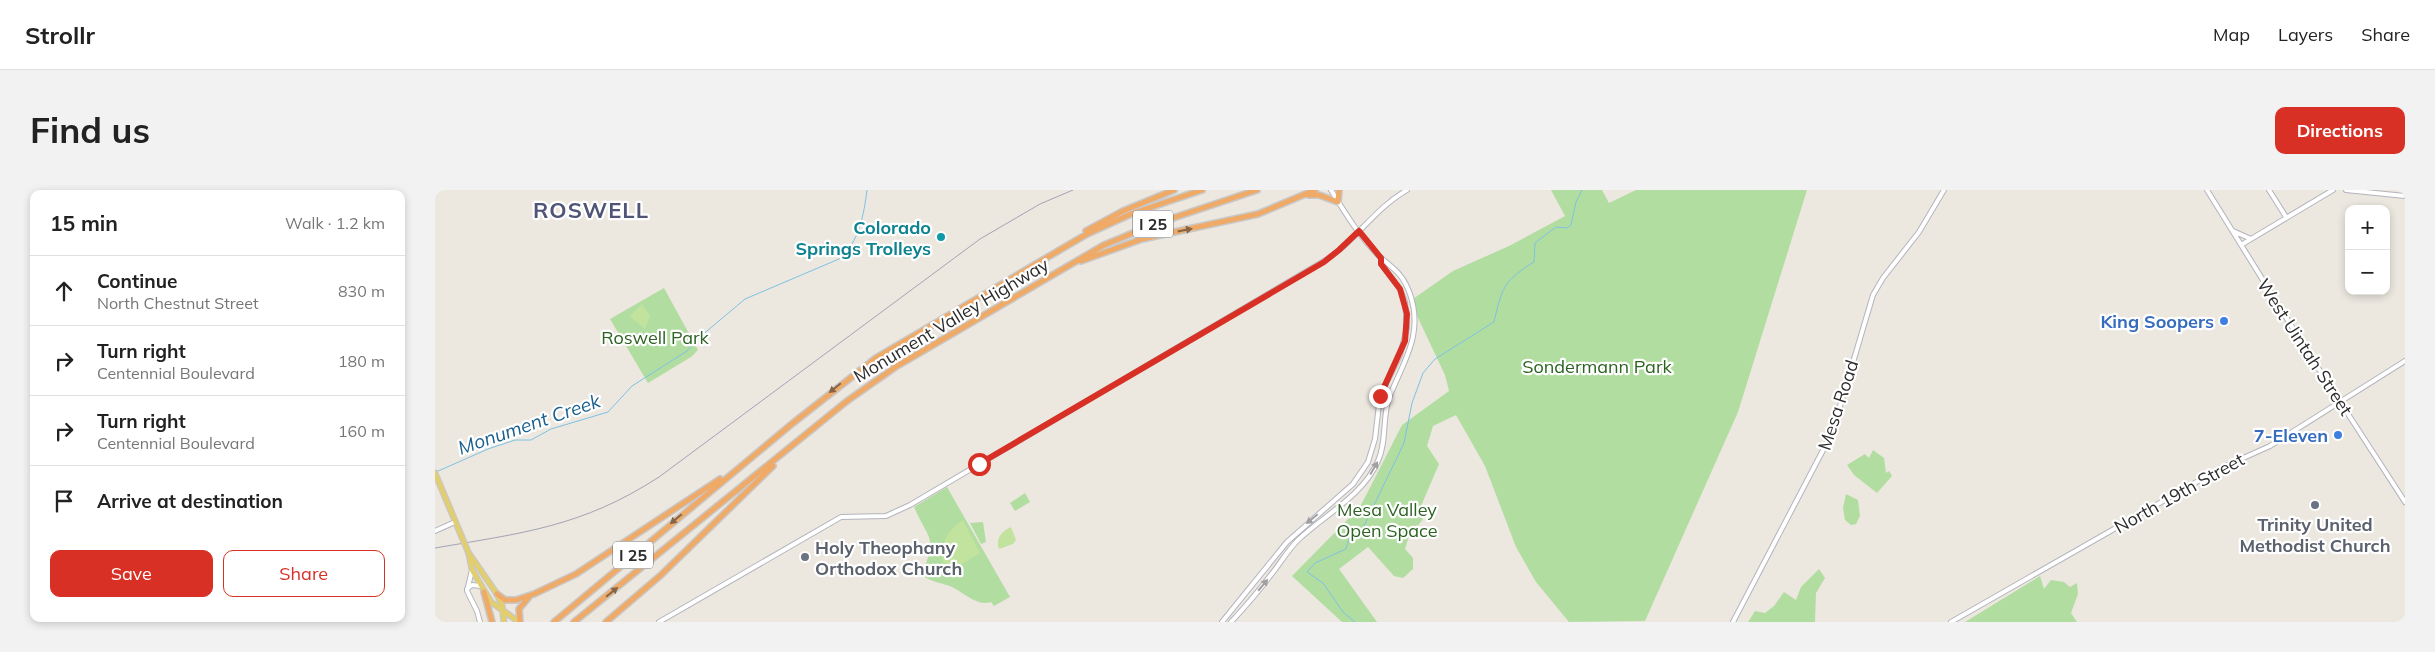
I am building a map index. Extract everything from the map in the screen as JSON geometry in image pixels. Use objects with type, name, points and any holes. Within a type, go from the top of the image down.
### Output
[{"type":"highway","points":[[1065,246],[1119,213],[1174,190]]},
{"type":"highway","name":"Monument Valley Highway","points":[[553,622],[839,384],[876,358],[1065,246],[1131,214],[1202,190]]},
{"type":"highway","name":"Monument Valley Highway","points":[[573,622],[884,374],[1093,251],[1134,232],[1257,190]]},
{"type":"highway","points":[[1055,272],[1125,244],[1247,217],[1315,190]]},
{"type":"highway","points":[[1301,197],[1319,195],[1338,202],[1339,190]]},
{"type":"highway","points":[[605,622],[661,575],[791,447]]},
{"type":"highway","points":[[497,594],[511,601],[534,594],[599,560],[740,466]]},
{"type":"highway","points":[[484,592],[492,622]]},
{"type":"highway","points":[[520,622],[520,608],[534,594]]},
{"type":"main road","points":[[1231,622],[1290,549],[1362,486],[1378,462],[1384,444],[1389,400],[1410,352],[1416,320],[1411,295],[1405,281],[1389,262],[1381,258],[1359,231],[1331,190]]},
{"type":"main road","points":[[659,622],[841,517],[886,516],[910,505],[1316,266],[1339,250],[1388,201],[1407,190]]},
{"type":"main road","name":"Mesa Road","points":[[1733,622],[1830,439],[1864,322],[1876,290],[1911,243],[1944,190]]},
{"type":"main road","name":"West Uintah Street","points":[[2207,190],[2405,502]]},
{"type":"main road","points":[[2269,190],[2286,217]]},
{"type":"main road","points":[[2241,245],[2333,190]]},
{"type":"main road","points":[[2346,190],[2405,196]]},
{"type":"main road","points":[[2232,231],[2251,239]]},
{"type":"main road","points":[[1222,622],[1287,542],[1353,484],[1368,462],[1375,439],[1380,396],[1400,354],[1407,328],[1406,308],[1400,289],[1381,264],[1381,258]]},
{"type":"main road","name":"North 19th Street","points":[[1951,622],[2221,468],[2270,446],[2405,360]]},
{"type":"main road","points":[[435,473],[469,554],[497,594],[504,622]]},
{"type":"main road","points":[[435,531],[455,522]]},
{"type":"main road","points":[[469,554],[472,570],[494,606],[520,622]]},
{"type":"main road","points":[[472,570],[467,589],[480,622]]},
{"type":"main road","points":[[467,589],[473,585],[481,586]]},
{"type":"green space","name":"Sondermann Park","points":[[1551,190],[1602,190],[1609,203],[1636,190],[1807,190],[1738,412],[1645,621],[1569,622],[1536,582],[1516,547],[1485,466],[1456,415],[1433,426],[1427,446],[1439,464],[1418,513],[1423,519],[1408,539],[1405,549],[1413,558],[1413,569],[1403,578],[1394,576],[1368,547],[1339,569],[1377,622],[1342,622],[1292,576],[1360,507],[1402,425],[1449,391],[1445,375],[1410,301],[1453,271],[1509,246],[1565,216]]},
{"type":"green space","name":"Roswell Park","points":[[664,288],[698,350],[691,357],[648,383],[610,319]]},
{"type":"green space","points":[[642,304],[650,316],[645,329],[630,316]]},
{"type":"green space","points":[[1873,450],[1884,458],[1886,473],[1889,471],[1892,476],[1877,493],[1854,475],[1847,465],[1865,454],[1869,458]]},
{"type":"green space","points":[[947,487],[1010,597],[994,606],[991,602],[975,601],[952,587],[922,575],[929,552],[930,539],[914,507]]},
{"type":"green space","points":[[1025,493],[1030,502],[1015,511],[1010,503]]},
{"type":"green space","points":[[1846,494],[1858,500],[1860,516],[1856,524],[1851,525],[1845,520],[1843,508]]},
{"type":"green space","points":[[963,520],[980,553],[947,573],[942,558],[944,544],[951,531]]},
{"type":"green space","points":[[983,522],[986,542],[981,544],[970,523]]},
{"type":"green space","points":[[1011,527],[1016,540],[1013,544],[999,549],[998,542],[1000,536]]},
{"type":"green space","points":[[1819,569],[1825,578],[1816,593],[1815,622],[1748,622],[1755,611],[1765,613],[1774,606],[1784,592],[1796,600],[1801,587]]},
{"type":"green space","points":[[2040,576],[2044,589],[2051,580],[2064,582],[2070,587],[2077,583],[2078,594],[2071,613],[2077,622],[1965,622]]},
{"type":"waterway","name":"Monument Creek","points":[[436,472],[488,449],[515,440],[531,440],[551,429],[608,412],[632,386],[687,351],[701,336],[745,299],[839,259],[856,236],[862,218],[867,190]]},
{"type":"waterway","points":[[1355,622],[1343,612],[1323,583],[1307,572],[1315,563],[1346,549],[1349,539],[1360,534],[1404,443],[1412,403],[1423,373],[1435,359],[1494,322],[1505,286],[1534,262],[1535,243],[1556,227],[1567,228],[1571,225],[1576,202],[1582,190]]},
{"type":"railway","points":[[435,548],[496,538],[551,526],[604,507],[631,494],[659,477],[980,239],[1040,204],[1073,190]]},
{"type":"place","name":"Colorado Springs Trolleys","points":[[941,237]]},
{"type":"place","name":"King Soopers","points":[[2224,321]]},
{"type":"place","name":"7-Eleven","points":[[2338,435]]},
{"type":"place","name":"Trinity United Methodist Church","points":[[2315,505]]},
{"type":"place","name":"Holy Theophany Orthodox Church","points":[[805,557]]},
{"type":"district","name":"ROSWELL","points":[[591,210]]},
{"type":"route","points":[[979,464],[1324,262],[1359,231],[1381,258],[1381,264],[1393,277],[1400,289],[1407,314],[1405,341],[1380,396]]},
{"type":"park label","name":"Mesa Valley Open Space","points":[[1387,519]]}]
